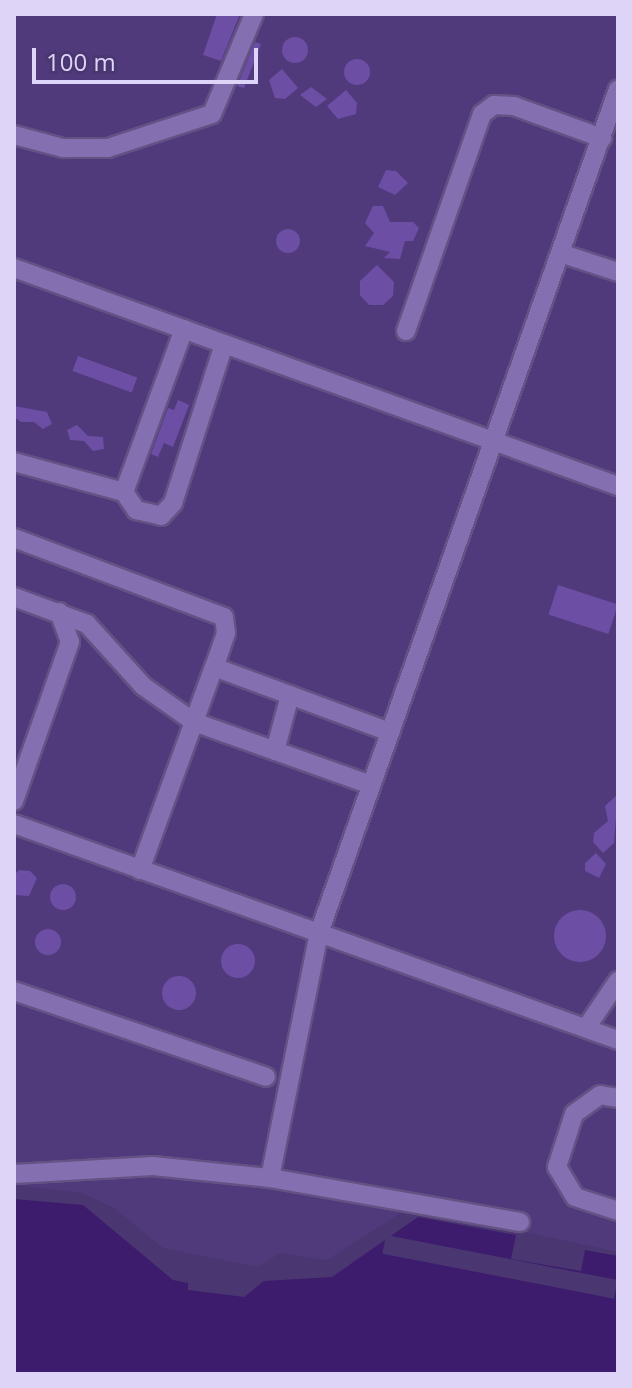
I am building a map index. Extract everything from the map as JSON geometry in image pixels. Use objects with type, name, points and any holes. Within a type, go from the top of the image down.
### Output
[{"type":"lane","points":[[14,135],[63,148],[108,148],[212,114],[254,14]]},
{"type":"lane","points":[[270,1178],[319,933],[618,89]]},
{"type":"lane","points":[[406,331],[482,114],[494,105],[514,106],[602,138]]},
{"type":"lane","points":[[560,253],[618,272]]},
{"type":"lane","points":[[14,268],[618,486]]},
{"type":"lane","points":[[124,492],[184,329]]},
{"type":"lane","points":[[14,462],[124,492],[136,510],[167,513],[224,344]]},
{"type":"lane","points":[[14,538],[224,617],[226,633],[140,870]]},
{"type":"lane","points":[[14,597],[59,612],[100,633],[143,686],[194,722],[371,785]]},
{"type":"lane","points":[[14,801],[70,642],[59,612]]},
{"type":"lane","points":[[214,667],[390,732]]},
{"type":"lane","points":[[275,751],[290,695]]},
{"type":"lane","points":[[14,824],[618,1040]]},
{"type":"lane","points":[[586,1028],[618,981]]},
{"type":"lane","points":[[14,991],[266,1077]]},
{"type":"lane","points":[[618,1098],[600,1095],[574,1114],[557,1167],[575,1197],[618,1211]]},
{"type":"lane","points":[[14,1174],[153,1166],[270,1178],[520,1222]]},
{"type":"shaded area","points":[[14,14],[618,14],[618,1252],[410,1207],[327,1260],[280,1253],[258,1267],[163,1248],[114,1208],[82,1193],[14,1185]]},
{"type":"shaded area","points":[[14,1199],[83,1205],[173,1280],[188,1283],[188,1290],[244,1297],[264,1281],[332,1277],[418,1217],[516,1235],[511,1259],[581,1271],[585,1250],[618,1256],[618,1374],[14,1374]]},
{"type":"pier","points":[[386,1235],[618,1280],[614,1299],[382,1254]]},
{"type":"building","points":[[217,14],[240,14],[221,61],[203,55]]},
{"type":"building","points":[[295,37],[305,40],[308,50],[305,60],[295,63],[285,60],[282,50],[285,40]]},
{"type":"building","points":[[255,42],[261,44],[244,88],[237,86]]},
{"type":"building","points":[[357,59],[367,62],[370,72],[367,82],[357,85],[347,82],[344,72],[347,62]]},
{"type":"building","points":[[282,69],[298,88],[285,99],[275,98],[269,80]]},
{"type":"building","points":[[311,87],[327,99],[316,107],[300,95]]},
{"type":"building","points":[[346,90],[357,103],[356,114],[338,119],[327,106]]},
{"type":"building","points":[[386,170],[396,171],[408,183],[395,195],[378,187]]},
{"type":"building","points":[[373,206],[383,206],[390,222],[413,222],[419,228],[413,241],[405,241],[400,259],[384,258],[390,252],[365,246],[374,233],[365,223]]},
{"type":"building","points":[[288,229],[297,232],[300,241],[297,250],[288,253],[279,250],[276,241],[279,232]]},
{"type":"building","points":[[377,265],[394,282],[393,296],[383,305],[369,305],[360,295],[360,281]]},
{"type":"building","points":[[78,356],[137,378],[132,393],[73,371]]},
{"type":"building","points":[[178,400],[189,405],[173,447],[164,443],[158,457],[151,454],[168,408],[174,410]]},
{"type":"building","points":[[14,406],[47,412],[52,424],[43,429],[34,422],[21,422],[14,417]]},
{"type":"building","points":[[77,425],[88,436],[103,437],[104,449],[93,451],[84,441],[70,440],[67,430]]},
{"type":"building","points":[[558,585],[618,604],[608,634],[548,614]]},
{"type":"building","points":[[618,794],[614,843],[603,853],[593,842],[594,833],[608,821],[605,806]]},
{"type":"building","points":[[596,853],[606,864],[599,878],[585,871],[585,863]]},
{"type":"building","points":[[19,870],[30,871],[37,878],[29,896],[14,895],[14,875]]},
{"type":"building","points":[[63,884],[72,888],[76,897],[72,906],[63,910],[54,906],[50,897],[54,888]]},
{"type":"building","points":[[580,910],[599,917],[606,936],[599,955],[580,962],[561,955],[554,936],[561,917]]},
{"type":"building","points":[[48,929],[57,933],[61,942],[57,951],[48,955],[39,951],[35,942],[39,933]]},
{"type":"building","points":[[238,944],[250,949],[255,961],[250,973],[238,978],[226,973],[221,961],[226,949]]},
{"type":"building","points":[[179,976],[191,981],[196,993],[191,1005],[179,1010],[167,1005],[162,993],[167,981]]}]
